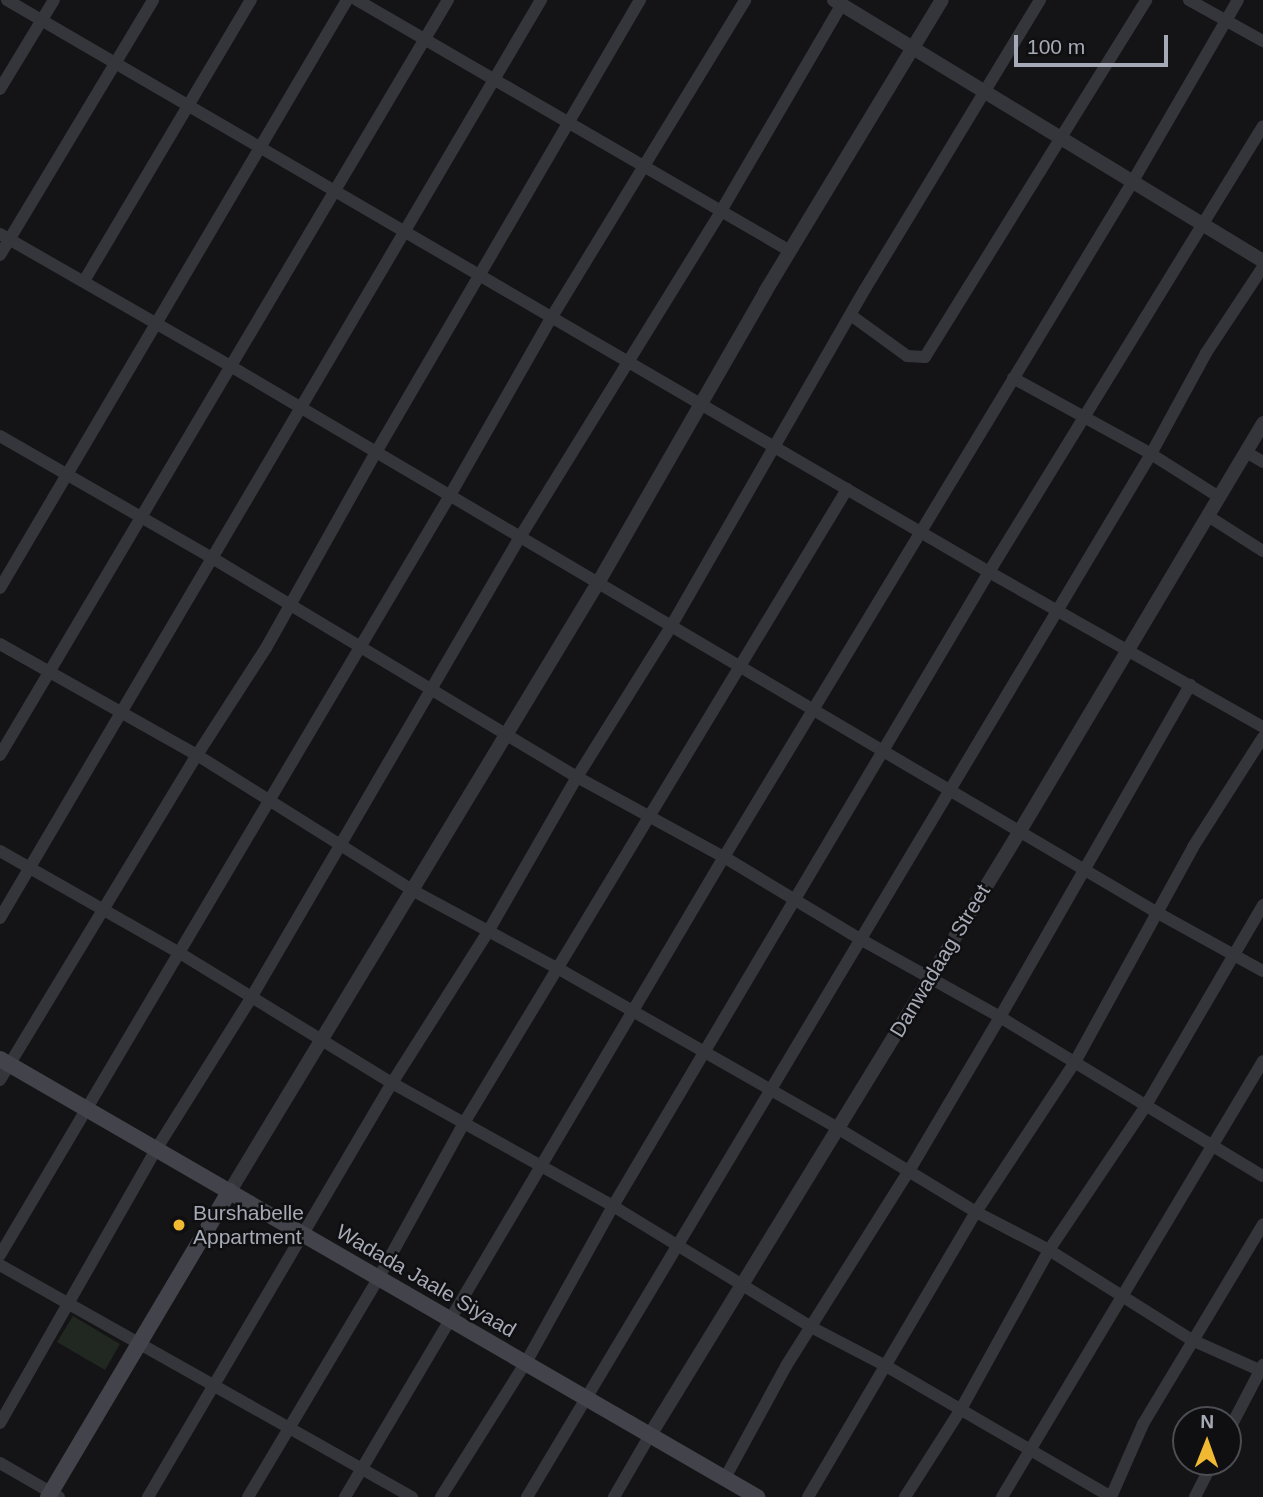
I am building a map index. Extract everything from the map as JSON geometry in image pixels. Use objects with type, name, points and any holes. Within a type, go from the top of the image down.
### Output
[{"type":"main road","name":"Wadada Jaale Siyaad","points":[[5,1062],[757,1497]]},
{"type":"main road","points":[[53,1495],[139,1343],[230,1191]]},
{"type":"street","points":[[7,0],[553,315],[989,572],[1263,727]]},
{"type":"street","points":[[0,89],[54,0]]},
{"type":"street","points":[[0,255],[5,237],[153,0]]},
{"type":"street","points":[[84,281],[251,0]]},
{"type":"street","points":[[0,588],[347,0]]},
{"type":"street","points":[[357,0],[492,81],[789,250]]},
{"type":"street","points":[[0,755],[448,0]]},
{"type":"street","points":[[0,918],[541,0]]},
{"type":"street","points":[[0,1080],[5,1062],[103,910],[290,607],[375,454],[640,0]]},
{"type":"street","points":[[0,1255],[85,1108],[270,802],[358,646],[449,497],[553,315],[745,0]]},
{"type":"street","points":[[148,1497],[392,1083],[489,930],[577,777],[670,628],[1040,0]]},
{"type":"street","points":[[852,316],[907,356],[925,357],[1146,0]]},
{"type":"street","points":[[1189,0],[1263,41]]},
{"type":"street","points":[[345,1497],[724,857],[1133,181],[1238,0]]},
{"type":"street","points":[[230,1191],[598,583],[789,250],[914,48],[940,1]]},
{"type":"street","points":[[0,1423],[157,1148],[251,998],[520,537],[721,211],[838,2],[1263,261]]},
{"type":"street","points":[[441,1497],[525,1363],[613,1206],[989,572],[1086,419],[1263,126]]},
{"type":"street","points":[[5,237],[232,367],[670,628],[884,750],[1156,912],[1233,952],[1263,971]]},
{"type":"street","points":[[527,1497],[1151,454],[1206,353],[1263,267]]},
{"type":"street","points":[[1013,378],[1151,454],[1219,497]]},
{"type":"street","name":"Danwadaag Street","points":[[614,1497],[1020,831],[1263,423]]},
{"type":"street","points":[[0,436],[214,559],[577,777],[724,857],[860,939],[1000,1017],[1263,1176]]},
{"type":"street","points":[[1246,452],[1263,462]]},
{"type":"street","points":[[248,1497],[379,1277],[464,1123],[652,817],[847,489]]},
{"type":"street","points":[[1208,516],[1263,551]]},
{"type":"street","points":[[0,644],[197,755],[412,890],[559,969],[769,1092],[839,1129],[976,1212],[1049,1250],[1192,1340],[1261,1368],[1241,1406]]},
{"type":"street","points":[[726,1478],[747,1435],[811,1327],[909,1171],[1000,1017],[1190,685]]},
{"type":"street","points":[[808,1497],[976,1212],[1075,1062],[1156,912],[1263,737]]},
{"type":"street","points":[[0,851],[178,952],[392,1083],[613,1206],[811,1327],[886,1366],[1111,1497],[1143,1424],[1263,1224]]},
{"type":"street","points":[[905,1497],[961,1409],[1049,1250],[1145,1107],[1233,952],[1263,905]]},
{"type":"street","points":[[1002,1497],[1263,1060]]},
{"type":"street","points":[[0,1265],[412,1497]]},
{"type":"street","points":[[0,1463],[53,1495]]},
{"type":"street","points":[[1195,1497],[1206,1476]]},
{"type":"shaded area","points":[[73,1316],[120,1344],[105,1370],[57,1342]]},
{"type":"place","name":"Burshabelle Appartment","points":[[179,1225]]}]
